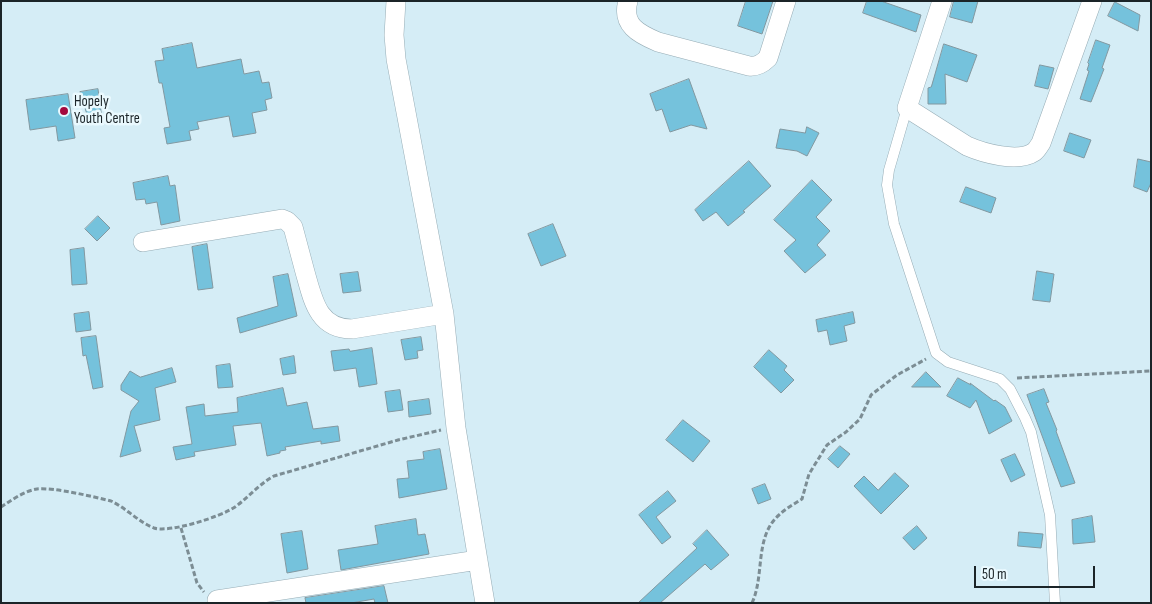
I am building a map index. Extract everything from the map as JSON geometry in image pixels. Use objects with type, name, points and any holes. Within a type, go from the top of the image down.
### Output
[{"type":"street","points":[[628,1],[626,17],[646,37],[658,42],[756,67],[768,58],[786,1]]},
{"type":"street","points":[[942,1],[907,108],[967,146],[977,150],[1018,157],[1032,153],[1041,143],[1092,1]]},
{"type":"street","points":[[392,4],[396,59],[444,314],[456,428],[485,603]]},
{"type":"street","points":[[142,242],[282,219],[293,227],[312,299],[318,311],[334,326],[352,329],[444,314]]},
{"type":"street","points":[[217,600],[478,560]]},
{"type":"lane","points":[[907,108],[889,170],[887,185],[894,224],[936,353],[948,362],[1000,379],[1010,389],[1031,432],[1050,515],[1055,603]]},
{"type":"path","points":[[752,603],[758,591],[763,538],[778,515],[802,499],[809,474],[827,445],[846,432],[860,419],[871,395],[898,375],[936,353]]},
{"type":"path","points":[[1000,379],[1151,371]]},
{"type":"path","points":[[1,507],[26,492],[44,489],[120,505],[156,529],[181,528],[234,508],[260,484],[274,476],[398,440],[456,428]]},
{"type":"path","points":[[181,528],[200,590],[217,600]]},
{"type":"building","points":[[746,1],[773,1],[762,34],[738,26]]},
{"type":"building","points":[[867,1],[881,1],[921,15],[916,32],[863,13]]},
{"type":"building","points":[[954,1],[978,1],[972,23],[950,17]]},
{"type":"building","points":[[1115,2],[1140,15],[1138,31],[1108,16]]},
{"type":"building","points":[[1096,40],[1110,45],[1102,68],[1104,69],[1091,102],[1080,99],[1089,71],[1087,70],[1088,63]]},
{"type":"building","points":[[192,43],[197,68],[241,59],[244,74],[259,71],[262,83],[269,82],[272,98],[265,100],[267,110],[252,113],[256,133],[233,137],[229,116],[197,122],[199,129],[189,131],[191,140],[167,144],[164,128],[170,127],[162,83],[159,83],[155,61],[164,60],[162,49]]},
{"type":"building","points":[[944,44],[977,55],[967,82],[945,74],[946,104],[928,104],[928,88],[931,87]]},
{"type":"building","points":[[1040,65],[1054,68],[1048,89],[1035,86]]},
{"type":"building","points":[[689,79],[707,129],[691,125],[670,132],[662,109],[656,111],[650,94]]},
{"type":"building","points":[[98,89],[102,119],[89,121],[80,92]]},
{"type":"building","points":[[68,94],[75,138],[58,141],[56,126],[30,130],[26,100]]},
{"type":"building","points":[[807,127],[819,133],[807,156],[797,151],[776,148],[780,129],[805,133]]},
{"type":"building","points":[[1070,133],[1091,140],[1084,158],[1064,151]]},
{"type":"building","points":[[1138,159],[1151,162],[1151,183],[1147,192],[1134,187]]},
{"type":"building","points":[[749,161],[771,186],[728,226],[716,212],[703,221],[695,210]]},
{"type":"building","points":[[168,176],[170,186],[175,185],[180,221],[161,225],[157,202],[146,204],[145,199],[136,200],[133,183]]},
{"type":"building","points":[[812,180],[832,200],[816,217],[830,231],[817,245],[826,255],[805,273],[784,251],[796,240],[774,220]]},
{"type":"building","points":[[966,187],[996,198],[991,213],[960,202]]},
{"type":"building","points":[[98,216],[110,228],[97,241],[85,229]]},
{"type":"building","points":[[553,224],[566,256],[541,266],[528,234]]},
{"type":"building","points":[[207,244],[213,288],[198,290],[192,247]]},
{"type":"building","points":[[84,248],[87,284],[72,285],[70,250]]},
{"type":"building","points":[[1037,271],[1054,274],[1050,302],[1033,300]]},
{"type":"building","points":[[358,272],[361,291],[343,293],[340,274]]},
{"type":"building","points":[[288,274],[297,316],[240,333],[237,318],[278,306],[273,277]]},
{"type":"building","points":[[89,312],[91,330],[76,332],[74,314]]},
{"type":"building","points":[[853,312],[855,323],[844,326],[847,341],[830,345],[827,330],[818,332],[816,320]]},
{"type":"building","points":[[96,336],[103,387],[93,389],[86,355],[83,356],[81,338]]},
{"type":"building","points":[[421,337],[423,350],[417,351],[418,358],[405,360],[401,340]]},
{"type":"building","points":[[372,348],[377,384],[359,387],[356,368],[334,371],[331,351]]},
{"type":"building","points":[[769,350],[787,366],[784,370],[794,380],[781,393],[754,367]]},
{"type":"building","points":[[294,356],[296,373],[283,375],[280,359]]},
{"type":"building","points":[[230,364],[233,387],[218,388],[216,366]]},
{"type":"building","points":[[172,368],[176,382],[155,388],[160,420],[134,426],[141,451],[120,457],[131,411],[139,401],[121,390],[121,385],[130,371],[140,377]]},
{"type":"building","points":[[926,372],[941,387],[912,387]]},
{"type":"building","points":[[958,378],[971,385],[970,383],[1005,407],[1012,421],[989,434],[976,400],[970,408],[947,396]]},
{"type":"building","points":[[283,388],[287,406],[307,402],[313,429],[338,426],[340,441],[321,444],[321,441],[285,447],[286,450],[280,451],[280,453],[267,456],[261,423],[233,426],[236,445],[194,452],[195,456],[176,460],[173,447],[192,444],[186,407],[204,404],[205,416],[238,412],[237,398]]},
{"type":"building","points":[[1044,389],[1049,402],[1046,403],[1075,483],[1061,487],[1027,395]]},
{"type":"building","points":[[400,390],[403,410],[388,412],[385,392]]},
{"type":"building","points":[[429,399],[431,414],[409,417],[408,402]]},
{"type":"building","points":[[683,420],[710,441],[693,462],[666,440]]},
{"type":"building","points":[[840,446],[850,454],[838,468],[828,459]]},
{"type":"building","points":[[440,449],[447,489],[399,498],[397,479],[409,478],[407,461],[424,459],[423,452]]},
{"type":"building","points":[[1015,454],[1025,475],[1011,482],[1001,460]]},
{"type":"building","points":[[895,473],[909,486],[881,514],[854,486],[864,476],[878,490]]},
{"type":"building","points":[[765,484],[771,499],[758,504],[752,489]]},
{"type":"building","points":[[668,491],[676,501],[656,517],[671,537],[662,544],[639,515]]},
{"type":"building","points":[[1092,516],[1095,542],[1073,544],[1072,520]]},
{"type":"building","points":[[416,519],[418,535],[425,534],[429,554],[341,570],[338,550],[378,544],[375,526]]},
{"type":"building","points":[[917,526],[927,538],[914,550],[903,538]]},
{"type":"building","points":[[707,530],[729,555],[711,570],[705,564],[660,603],[638,603],[697,548],[693,544]]},
{"type":"building","points":[[302,531],[308,569],[287,573],[281,534]]},
{"type":"building","points":[[1019,532],[1043,534],[1041,548],[1018,546]]},
{"type":"building","points":[[384,586],[388,603],[375,603],[374,599],[351,603],[306,603],[305,598]]},
{"type":"place","name":"Hopely Youth Centre","points":[[64,111]]}]
